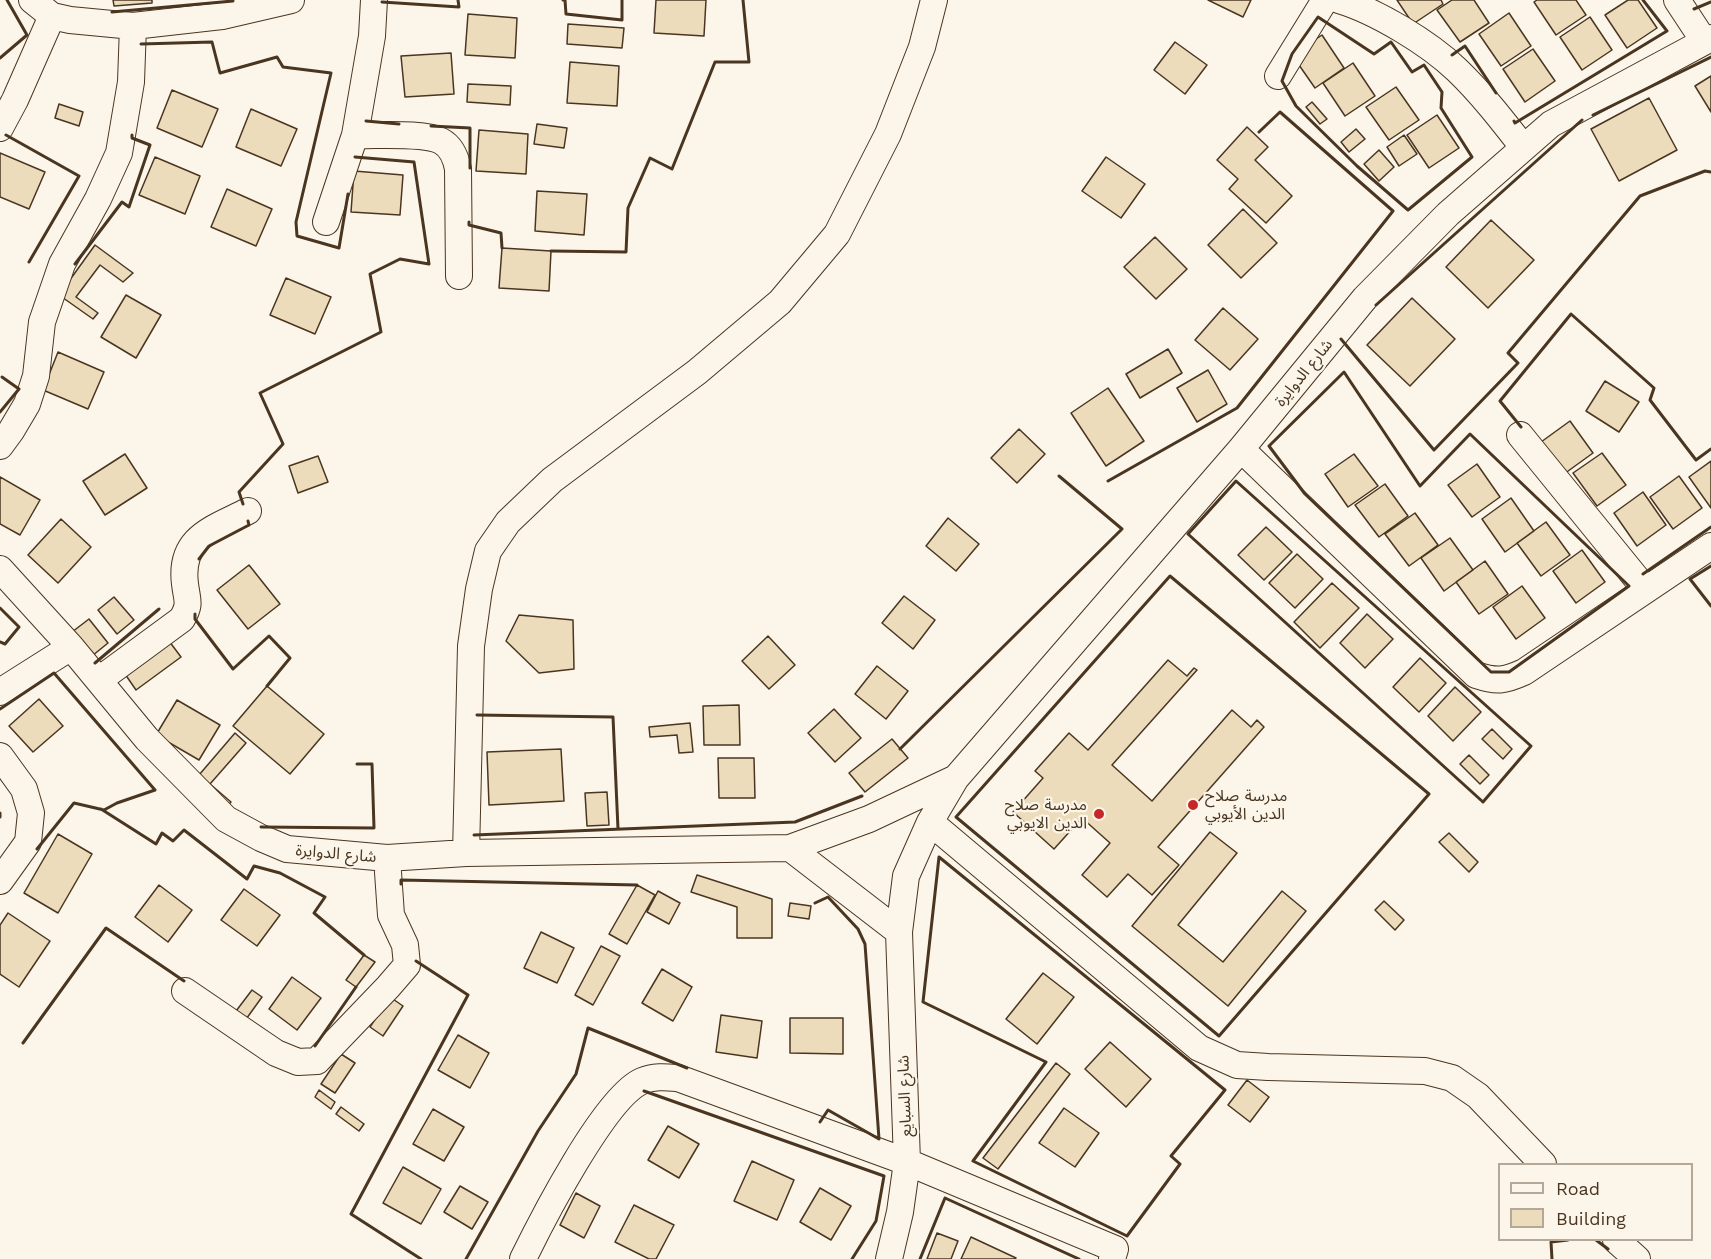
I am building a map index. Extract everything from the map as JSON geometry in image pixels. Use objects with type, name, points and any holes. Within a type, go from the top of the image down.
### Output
[{"type":"street","points":[[32,0],[52,16],[134,26],[222,16],[291,0]]},
{"type":"street","points":[[326,222],[355,135],[372,36],[374,0]]},
{"type":"street","points":[[466,854],[471,646],[479,589],[488,551],[507,522],[552,480],[697,372],[780,302],[837,234],[888,134],[922,47],[934,0]]},
{"type":"street","points":[[1278,76],[1325,0]]},
{"type":"street","points":[[1340,0],[1359,6],[1400,29],[1456,69],[1485,99],[1523,147]]},
{"type":"street","points":[[1677,0],[1708,39]]},
{"type":"street","points":[[0,128],[15,100],[52,16]]},
{"type":"street","points":[[0,446],[27,404],[36,376],[42,322],[62,264],[98,198],[119,153],[131,82],[134,26]]},
{"type":"street","name":"شارع الدوايرة","points":[[0,569],[71,647],[147,739],[226,819],[287,849],[387,858],[466,854],[790,848],[869,819],[956,778],[1241,449],[1365,298],[1448,214],[1551,124],[1708,39]]},
{"type":"street","points":[[355,135],[429,137],[443,142],[456,156],[459,276]]},
{"type":"street","points":[[1520,435],[1646,590]]},
{"type":"street","points":[[1241,449],[1476,675],[1491,680],[1507,680],[1524,672],[1711,546]]},
{"type":"street","points":[[99,680],[182,619],[189,600],[185,587],[183,564],[192,546],[202,535],[248,511]]},
{"type":"street","points":[[0,692],[71,647]]},
{"type":"street","points":[[0,756],[24,789],[32,813],[28,842],[0,881]]},
{"type":"street","name":"شارع السبايع","points":[[889,1259],[900,1212],[907,1162],[899,932],[906,876],[930,822],[956,778]]},
{"type":"street","points":[[930,822],[1199,1048],[1237,1065],[1425,1071],[1452,1078],[1478,1096],[1542,1163]]},
{"type":"street","points":[[790,848],[899,932]]},
{"type":"street","points":[[185,991],[276,1053],[298,1062],[317,1061],[407,965],[405,945],[391,915],[387,858]]},
{"type":"street","points":[[523,1259],[602,1120],[626,1092],[640,1082],[655,1076],[678,1078],[907,1162],[1116,1249],[1112,1259]]},
{"type":"street","points":[[1618,1241],[1637,1259]]},
{"type":"building","points":[[113,0],[152,0],[152,3],[114,6]]},
{"type":"building","points":[[656,0],[706,0],[704,36],[654,33]]},
{"type":"building","points":[[1208,0],[1251,0],[1243,17]]},
{"type":"building","points":[[1397,0],[1441,0],[1443,4],[1413,24]]},
{"type":"building","points":[[1452,0],[1474,0],[1489,23],[1460,42],[1437,10]]},
{"type":"building","points":[[1537,0],[1576,0],[1586,15],[1556,35],[1534,2]]},
{"type":"building","points":[[1628,0],[1638,0],[1657,28],[1627,48],[1605,15]]},
{"type":"building","points":[[1509,13],[1531,46],[1501,66],[1479,34]]},
{"type":"building","points":[[468,14],[517,18],[515,58],[465,55]]},
{"type":"building","points":[[1590,17],[1612,50],[1582,70],[1560,37]]},
{"type":"building","points":[[568,24],[624,28],[622,48],[567,44]]},
{"type":"building","points":[[1322,35],[1344,68],[1315,88],[1292,55]]},
{"type":"building","points":[[1175,42],[1207,65],[1185,94],[1154,70]]},
{"type":"building","points":[[1533,49],[1555,81],[1525,102],[1503,69]]},
{"type":"building","points":[[451,53],[454,94],[405,97],[401,56]]},
{"type":"building","points":[[570,62],[619,66],[617,106],[567,103]]},
{"type":"building","points":[[1353,63],[1375,96],[1345,116],[1323,83]]},
{"type":"building","points":[[1711,76],[1711,112],[1695,86]]},
{"type":"building","points":[[468,84],[511,86],[510,105],[467,102]]},
{"type":"building","points":[[1396,87],[1419,120],[1389,140],[1366,107]]},
{"type":"building","points":[[172,90],[218,109],[202,147],[157,128]]},
{"type":"building","points":[[1649,98],[1677,150],[1619,181],[1591,129]]},
{"type":"building","points":[[1312,102],[1327,119],[1320,124],[1306,107]]},
{"type":"building","points":[[59,104],[83,112],[79,126],[55,118]]},
{"type":"building","points":[[251,109],[297,129],[281,166],[236,147]]},
{"type":"building","points":[[1437,115],[1459,148],[1429,168],[1407,135]]},
{"type":"building","points":[[537,124],[567,128],[564,148],[534,144]]},
{"type":"building","points":[[1247,127],[1268,147],[1255,160],[1292,196],[1266,223],[1229,189],[1238,179],[1217,160]]},
{"type":"building","points":[[1356,129],[1365,139],[1349,152],[1341,142]]},
{"type":"building","points":[[479,130],[528,134],[526,174],[476,171]]},
{"type":"building","points":[[1404,135],[1417,154],[1399,166],[1387,147]]},
{"type":"building","points":[[1379,150],[1394,167],[1379,181],[1364,164]]},
{"type":"building","points":[[0,153],[45,172],[29,209],[0,197]]},
{"type":"building","points":[[155,157],[200,176],[185,214],[139,195]]},
{"type":"building","points":[[1106,157],[1145,184],[1121,218],[1082,191]]},
{"type":"building","points":[[354,171],[403,175],[400,215],[351,212]]},
{"type":"building","points":[[227,189],[272,209],[256,246],[211,227]]},
{"type":"building","points":[[537,191],[587,194],[584,235],[535,231]]},
{"type":"building","points":[[1243,209],[1277,243],[1241,278],[1208,245]]},
{"type":"building","points":[[1491,220],[1534,260],[1488,308],[1446,267]]},
{"type":"building","points":[[1155,237],[1187,269],[1156,299],[1124,267]]},
{"type":"building","points":[[95,245],[133,273],[123,282],[100,265],[76,297],[98,313],[93,319],[59,295]]},
{"type":"building","points":[[502,248],[551,251],[549,291],[499,288]]},
{"type":"building","points":[[286,278],[331,297],[315,334],[270,315]]},
{"type":"building","points":[[126,295],[161,315],[136,358],[101,337]]},
{"type":"building","points":[[1412,298],[1455,339],[1410,386],[1367,345]]},
{"type":"building","points":[[1223,308],[1258,339],[1230,370],[1195,340]]},
{"type":"building","points":[[1168,349],[1182,373],[1140,398],[1126,374]]},
{"type":"building","points":[[58,352],[104,372],[88,409],[43,390]]},
{"type":"building","points":[[1208,370],[1227,404],[1197,422],[1177,388]]},
{"type":"building","points":[[1605,381],[1639,402],[1619,432],[1586,411]]},
{"type":"building","points":[[1108,388],[1144,441],[1106,466],[1071,413]]},
{"type":"building","points":[[1570,421],[1593,453],[1564,474],[1541,442]]},
{"type":"building","points":[[1019,429],[1045,454],[1017,483],[991,458]]},
{"type":"building","points":[[1602,453],[1626,485],[1597,506],[1573,473]]},
{"type":"building","points":[[125,454],[147,488],[105,515],[83,481]]},
{"type":"building","points":[[1354,454],[1378,486],[1348,507],[1325,474]]},
{"type":"building","points":[[318,456],[328,482],[298,493],[289,466]]},
{"type":"building","points":[[1711,461],[1711,508],[1689,477]]},
{"type":"building","points":[[1477,464],[1500,497],[1472,517],[1448,485]]},
{"type":"building","points":[[1679,476],[1702,508],[1673,529],[1650,497]]},
{"type":"building","points":[[0,477],[40,500],[20,535],[0,524]]},
{"type":"building","points":[[1385,484],[1408,516],[1379,537],[1355,505]]},
{"type":"building","points":[[1643,492],[1666,525],[1637,546],[1614,513]]},
{"type":"building","points":[[1511,498],[1534,531],[1505,552],[1482,519]]},
{"type":"building","points":[[1415,513],[1438,545],[1409,566],[1385,534]]},
{"type":"building","points":[[948,518],[979,544],[956,571],[926,546]]},
{"type":"building","points":[[61,519],[91,547],[58,583],[28,555]]},
{"type":"building","points":[[1546,522],[1570,555],[1541,576],[1517,543]]},
{"type":"building","points":[[1266,527],[1292,552],[1264,580],[1238,555]]},
{"type":"building","points":[[1450,538],[1473,570],[1444,591],[1421,558]]},
{"type":"building","points":[[1582,550],[1605,582],[1576,603],[1553,571]]},
{"type":"building","points":[[1297,554],[1323,579],[1295,608],[1269,583]]},
{"type":"building","points":[[1485,561],[1508,594],[1479,614],[1456,582]]},
{"type":"building","points":[[249,565],[280,604],[248,629],[217,590]]},
{"type":"building","points":[[1332,583],[1359,608],[1320,648],[1294,622]]},
{"type":"building","points":[[1522,586],[1545,618],[1516,639],[1493,607]]},
{"type":"building","points":[[904,596],[935,620],[913,649],[882,623]]},
{"type":"building","points":[[114,597],[134,620],[117,634],[98,610]]},
{"type":"building","points":[[1367,614],[1393,639],[1365,668],[1340,643]]},
{"type":"building","points":[[519,615],[573,620],[574,669],[539,673],[506,641]]},
{"type":"building","points":[[89,619],[108,643],[92,656],[72,632]]},
{"type":"building","points":[[768,636],[795,665],[769,689],[742,661]]},
{"type":"building","points":[[169,641],[181,657],[136,690],[125,674]]},
{"type":"building","points":[[1420,658],[1446,683],[1419,712],[1393,687]]},
{"type":"building","points":[[1168,660],[1187,676],[1194,668],[1197,670],[1112,765],[1152,801],[1232,710],[1251,727],[1257,720],[1264,727],[1158,847],[1179,865],[1152,895],[1128,874],[1107,897],[1082,875],[1110,843],[1082,818],[1054,849],[1013,812],[1043,778],[1035,771],[1069,733],[1088,750]]},
{"type":"building","points":[[877,666],[908,691],[886,719],[855,694]]},
{"type":"building","points":[[267,686],[324,734],[290,774],[233,726]]},
{"type":"building","points":[[1455,687],[1481,712],[1453,741],[1428,716]]},
{"type":"building","points":[[39,699],[63,726],[33,752],[9,726]]},
{"type":"building","points":[[177,700],[220,725],[199,760],[156,735]]},
{"type":"building","points":[[739,705],[740,745],[704,745],[703,706]]},
{"type":"building","points":[[834,709],[861,738],[835,762],[808,733]]},
{"type":"building","points":[[690,723],[693,752],[679,753],[677,735],[650,737],[649,727]]},
{"type":"building","points":[[1492,729],[1512,749],[1503,759],[1482,739]]},
{"type":"building","points":[[235,733],[246,743],[210,784],[231,802],[225,809],[193,782]]},
{"type":"building","points":[[892,739],[908,758],[865,792],[849,773]]},
{"type":"building","points":[[561,749],[564,801],[489,805],[487,752]]},
{"type":"building","points":[[1469,755],[1489,775],[1480,784],[1460,764]]},
{"type":"building","points":[[718,758],[754,758],[755,798],[719,798]]},
{"type":"building","points":[[607,792],[609,825],[587,826],[585,793]]},
{"type":"building","points":[[1210,832],[1237,853],[1178,925],[1223,962],[1282,891],[1306,911],[1228,1006],[1132,926]]},
{"type":"building","points":[[1449,833],[1478,862],[1469,872],[1439,842]]},
{"type":"building","points":[[58,834],[92,854],[58,913],[24,893]]},
{"type":"building","points":[[697,875],[772,899],[772,938],[737,938],[737,907],[691,892]]},
{"type":"building","points":[[159,885],[192,910],[168,942],[135,917]]},
{"type":"building","points":[[637,885],[655,895],[627,944],[609,934]]},
{"type":"building","points":[[244,889],[280,915],[257,946],[221,920]]},
{"type":"building","points":[[658,891],[680,903],[669,924],[647,912]]},
{"type":"building","points":[[1384,901],[1404,920],[1395,930],[1375,910]]},
{"type":"building","points":[[790,903],[811,906],[809,919],[788,916]]},
{"type":"building","points":[[8,913],[50,941],[19,987],[0,974],[0,925]]},
{"type":"building","points":[[541,932],[574,948],[557,983],[524,968]]},
{"type":"building","points":[[601,946],[620,956],[593,1005],[575,995]]},
{"type":"building","points":[[364,955],[375,962],[356,987],[346,980]]},
{"type":"building","points":[[662,969],[692,987],[673,1021],[642,1003]]},
{"type":"building","points":[[1043,973],[1074,997],[1037,1044],[1006,1019]]},
{"type":"building","points":[[292,977],[321,998],[297,1030],[269,1009]]},
{"type":"building","points":[[252,990],[262,997],[244,1022],[233,1015]]},
{"type":"building","points":[[390,997],[403,1006],[383,1036],[370,1027]]},
{"type":"building","points":[[721,1015],[762,1021],[757,1058],[716,1052]]},
{"type":"building","points":[[790,1018],[843,1018],[843,1054],[790,1053]]},
{"type":"building","points":[[458,1035],[489,1053],[470,1088],[438,1070]]},
{"type":"building","points":[[1110,1042],[1151,1079],[1126,1107],[1085,1069]]},
{"type":"building","points":[[341,1054],[355,1063],[335,1093],[321,1084]]},
{"type":"building","points":[[1056,1063],[1070,1074],[998,1169],[983,1158]]},
{"type":"building","points":[[1247,1080],[1269,1097],[1250,1122],[1228,1105]]},
{"type":"building","points":[[319,1090],[335,1102],[331,1109],[315,1097]]},
{"type":"building","points":[[341,1107],[364,1124],[359,1131],[336,1114]]},
{"type":"building","points":[[1064,1108],[1099,1133],[1075,1167],[1039,1143]]},
{"type":"building","points":[[433,1109],[464,1127],[444,1161],[413,1144]]},
{"type":"building","points":[[668,1126],[699,1144],[679,1178],[648,1160]]},
{"type":"building","points":[[752,1161],[794,1180],[777,1220],[734,1201]]},
{"type":"building","points":[[403,1167],[441,1189],[421,1224],[383,1203]]},
{"type":"building","points":[[460,1186],[488,1202],[472,1229],[444,1212]]},
{"type":"building","points":[[820,1188],[851,1206],[831,1240],[800,1222]]},
{"type":"building","points":[[576,1193],[600,1206],[584,1238],[560,1225]]},
{"type":"building","points":[[634,1205],[674,1225],[656,1259],[649,1259],[615,1242]]},
{"type":"building","points":[[937,1233],[958,1241],[951,1259],[927,1259]]},
{"type":"building","points":[[971,1237],[1016,1258],[961,1259]]},
{"type":"wall","points":[[0,58],[27,35],[7,0]]},
{"type":"wall","points":[[382,2],[459,7],[458,0]]},
{"type":"wall","points":[[563,0],[565,0],[566,14],[622,20],[622,0]]},
{"type":"wall","points":[[551,251],[626,252],[628,208],[650,158],[672,169],[715,62],[749,62],[743,0]]},
{"type":"wall","points":[[1514,121],[1515,123],[1667,31],[1643,0]]},
{"type":"wall","points":[[112,12],[233,1]]},
{"type":"wall","points":[[1694,9],[1711,2]]},
{"type":"wall","points":[[1318,17],[1374,54],[1391,42],[1412,72],[1424,65],[1442,92],[1441,108],[1472,157],[1408,210],[1357,166],[1296,106],[1282,81],[1292,54],[1318,17]]},
{"type":"wall","points":[[141,44],[212,42],[220,73],[277,57],[283,67],[331,73],[296,222],[297,236],[339,248],[348,194]]},
{"type":"wall","points":[[1452,55],[1465,46],[1496,93]]},
{"type":"wall","points":[[1593,115],[1711,57]]},
{"type":"wall","points":[[1108,481],[1237,408],[1393,211],[1280,112],[1259,132]]},
{"type":"wall","points":[[1376,305],[1582,120]]},
{"type":"wall","points":[[366,121],[399,124]]},
{"type":"wall","points":[[431,126],[470,128],[470,168]]},
{"type":"wall","points":[[6,135],[79,176],[29,262]]},
{"type":"wall","points":[[75,264],[122,202],[129,207],[150,145],[132,138],[132,135]]},
{"type":"wall","points":[[243,504],[239,492],[283,444],[260,393],[381,332],[370,274],[400,259],[429,264],[414,162],[355,157]]},
{"type":"wall","points":[[1341,339],[1434,450],[1518,363],[1508,353],[1640,196],[1705,171],[1711,172]]},
{"type":"wall","points":[[469,222],[469,225],[501,233],[502,248]]},
{"type":"wall","points":[[1521,427],[1500,401],[1571,314],[1654,388],[1650,400],[1696,460],[1711,449]]},
{"type":"wall","points":[[1344,372],[1420,486],[1470,434],[1629,586],[1509,672],[1491,672],[1305,494],[1269,446],[1344,372]]},
{"type":"wall","points":[[0,412],[19,389],[2,377]]},
{"type":"wall","points":[[900,749],[1122,529],[1059,476]]},
{"type":"wall","points":[[1236,481],[1531,746],[1483,802],[1188,534],[1236,481]]},
{"type":"wall","points":[[199,559],[209,546],[249,525],[248,521]]},
{"type":"wall","points":[[1643,574],[1711,527]]},
{"type":"wall","points":[[1711,566],[1690,579],[1711,606]]},
{"type":"wall","points":[[1170,576],[1429,794],[1219,1036],[956,817],[1170,576]]},
{"type":"wall","points":[[0,608],[19,627],[5,644],[0,642]]},
{"type":"wall","points":[[95,663],[159,609]]},
{"type":"wall","points":[[195,614],[195,619],[233,669],[269,636],[290,658],[267,686]]},
{"type":"wall","points":[[0,709],[54,673],[155,790],[104,810],[74,803],[37,849]]},
{"type":"wall","points":[[477,715],[613,717],[618,829]]},
{"type":"wall","points":[[261,827],[374,828],[372,764],[357,764]]},
{"type":"wall","points":[[474,835],[795,822],[862,796]]},
{"type":"wall","points":[[101,809],[156,844],[162,833],[173,841],[184,830],[247,879],[254,866],[280,873],[325,897],[314,913],[364,955]]},
{"type":"wall","points":[[939,857],[1225,1090],[1171,1156],[1180,1164],[1127,1236],[973,1161],[1046,1062],[923,1002],[939,857]]},
{"type":"wall","points":[[401,884],[401,880],[637,885]]},
{"type":"wall","points":[[815,903],[828,897],[858,929],[865,944],[879,1139],[828,1110],[820,1122]]},
{"type":"wall","points":[[23,1043],[106,928],[184,981]]},
{"type":"wall","points":[[416,961],[468,995],[351,1214],[421,1259]]},
{"type":"wall","points":[[315,1046],[356,987]]},
{"type":"wall","points":[[466,1259],[538,1131],[576,1074],[588,1028],[687,1068]]},
{"type":"wall","points":[[644,1091],[884,1176],[876,1221],[852,1259]]},
{"type":"wall","points":[[920,1259],[945,1198],[1079,1259]]},
{"type":"wall","points":[[1552,1259],[1551,1242],[1560,1241]]},
{"type":"wall","points":[[1597,1241],[1608,1249]]},
{"type":"place","name":"مدرسة صلاح الدين الأيوبي","points":[[1193,805]]},
{"type":"place","name":"مدرسة صلاح الدين الايوبي","points":[[1099,814]]}]
